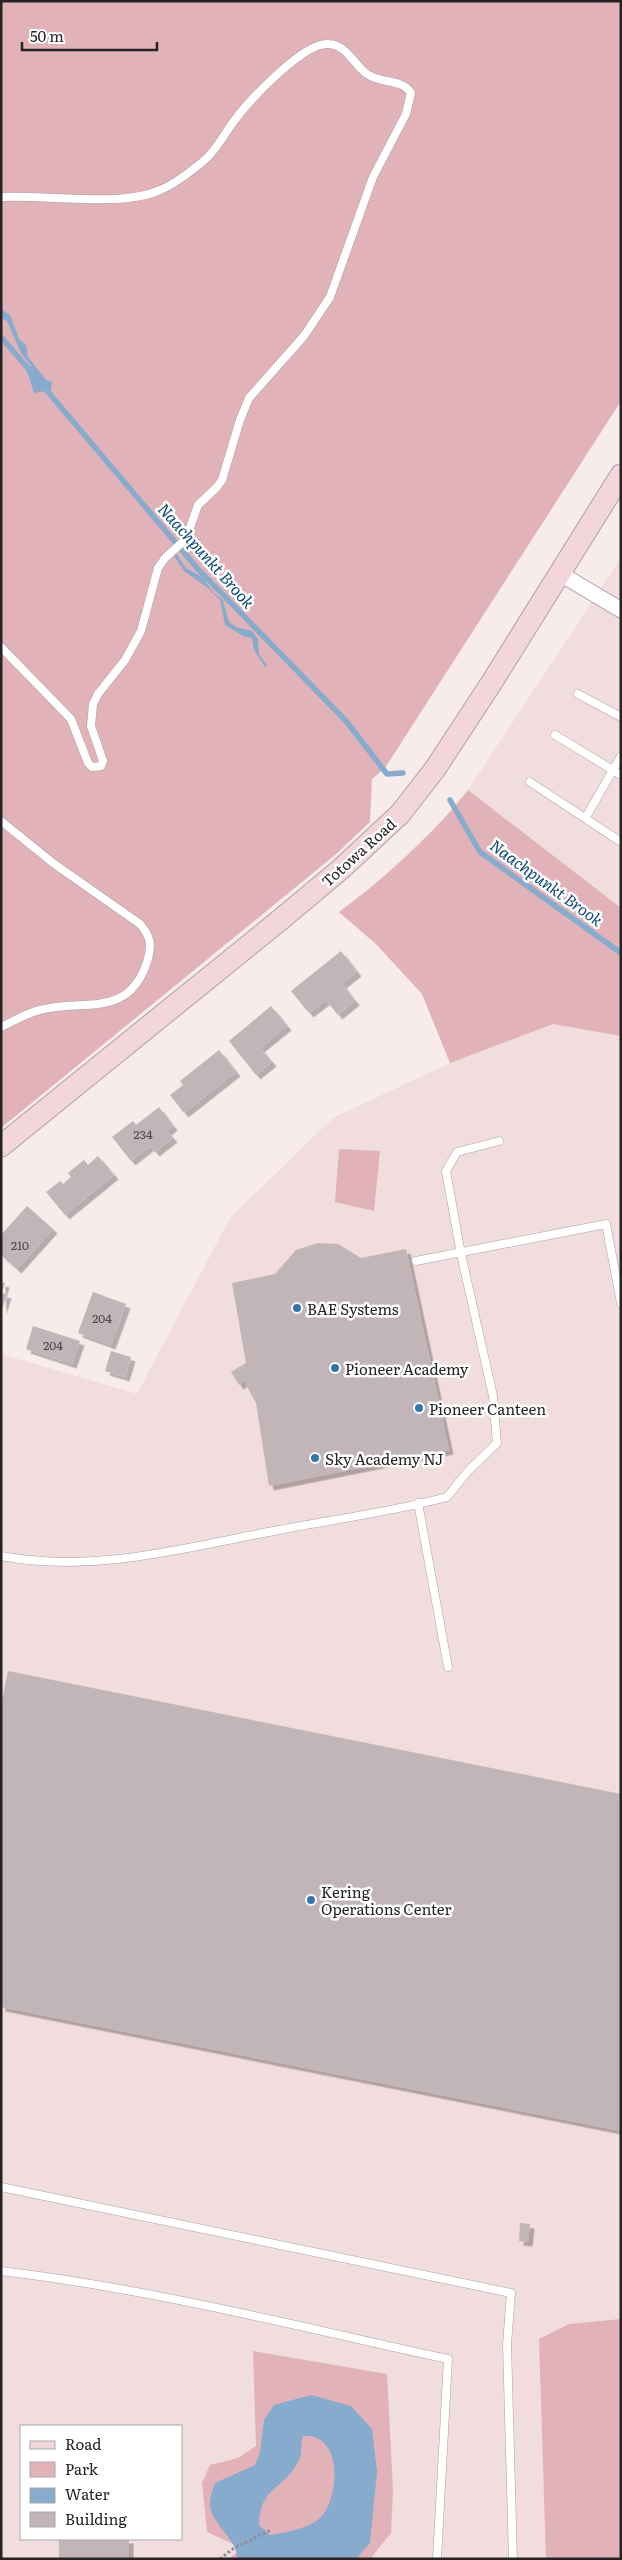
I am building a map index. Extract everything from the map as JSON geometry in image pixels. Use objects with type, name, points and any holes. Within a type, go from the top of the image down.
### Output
[{"type":"main road","name":"Totowa Road","points":[[1,1146],[280,920],[341,869],[400,814],[435,769],[492,682],[621,475]]},
{"type":"street","points":[[559,573],[621,610]]},
{"type":"lane","points":[[1,197],[122,199],[160,190],[207,157],[253,97],[293,61],[319,45],[337,46],[347,53],[365,73],[379,80],[407,86],[411,93],[410,102],[402,123],[374,177],[330,297],[304,336],[249,398],[240,420],[222,480],[198,505],[184,541],[161,563],[153,582],[141,631],[125,660],[98,694],[93,704],[91,726],[103,760],[101,766],[92,767],[88,764],[71,719],[1,647]]},
{"type":"lane","points":[[578,694],[621,717]]},
{"type":"lane","points":[[554,735],[621,775]]},
{"type":"lane","points":[[586,817],[621,756]]},
{"type":"lane","points":[[530,782],[586,817],[621,842]]},
{"type":"lane","points":[[1,822],[53,864],[140,924],[148,934],[151,942],[144,971],[135,985],[121,997],[106,1004],[40,1010],[1,1027]]},
{"type":"lane","points":[[1,1556],[21,1560],[77,1563],[132,1558],[447,1497],[468,1471],[497,1443],[493,1396],[461,1254],[446,1171],[457,1152],[499,1141]]},
{"type":"lane","points":[[416,1262],[606,1224],[621,1303]]},
{"type":"lane","points":[[418,1503],[448,1667]]},
{"type":"lane","points":[[1,2187],[512,2293],[507,2344],[513,2559]]},
{"type":"lane","points":[[1,2271],[46,2276],[172,2299],[448,2359],[437,2559]]},
{"type":"path","points":[[220,2559],[234,2548],[271,2530]]},
{"type":"shaded area","points":[[621,558],[621,2559],[1,2559],[1,1354],[137,1394],[230,1218],[333,1118],[450,1063],[422,994],[377,945],[339,912],[371,888],[449,814],[468,790]]},
{"type":"green space","points":[[1,1],[621,1],[621,401],[385,768],[372,779],[370,822],[335,855],[1,1128]]},
{"type":"green space","points":[[468,790],[621,908],[621,1036],[553,1024],[450,1063],[422,994],[377,945],[339,912],[374,885],[424,840]]},
{"type":"green space","points":[[339,1149],[380,1151],[374,1211],[335,1202]]},
{"type":"green space","points":[[621,2319],[621,2559],[546,2559],[539,2339],[569,2324]]},
{"type":"green space","points":[[253,2351],[387,2374],[393,2490],[391,2533],[370,2559],[229,2559],[238,2551],[233,2544],[207,2532],[202,2483],[210,2465],[238,2458],[256,2446]]},
{"type":"water","points":[[1,309],[10,315],[19,339],[26,345],[28,357],[46,380],[52,382],[51,390],[34,393],[27,371],[31,366],[21,353],[7,321],[1,318]]},
{"type":"water","points":[[176,553],[186,568],[202,577],[213,592],[223,600],[229,622],[236,627],[252,631],[258,639],[259,654],[267,665],[266,668],[254,650],[252,638],[245,637],[225,625],[220,600],[208,588],[184,571],[174,556]]},
{"type":"water","points":[[311,2395],[351,2406],[372,2429],[377,2472],[370,2543],[356,2559],[237,2559],[233,2544],[214,2518],[210,2503],[215,2483],[255,2465],[260,2452],[264,2420],[274,2405]],"holes":[[[303,2436],[316,2438],[325,2444],[331,2455],[334,2468],[332,2495],[327,2507],[321,2517],[311,2524],[270,2535],[259,2525],[263,2503],[273,2490],[286,2479],[298,2462]]]},
{"type":"building","points":[[341,951],[357,972],[342,984],[355,1001],[338,1015],[326,1000],[309,1013],[291,991]]},
{"type":"building","points":[[271,1006],[287,1026],[260,1048],[272,1062],[256,1075],[229,1041]]},
{"type":"building","points":[[219,1050],[236,1072],[184,1113],[170,1095],[183,1085],[180,1081]]},
{"type":"building","points":[[159,1107],[173,1126],[167,1131],[173,1138],[155,1152],[150,1146],[131,1161],[112,1137],[133,1121],[136,1125]]},
{"type":"building","points":[[98,1156],[114,1175],[65,1215],[46,1192],[60,1181],[63,1184],[71,1177],[68,1173],[84,1160],[88,1165]]},
{"type":"building","points":[[27,1206],[53,1229],[17,1269],[1,1255],[1,1235]]},
{"type":"building","name":"Pioneer Academy","points":[[318,1243],[338,1244],[361,1258],[406,1249],[449,1450],[269,1486],[256,1403],[244,1381],[239,1385],[231,1372],[246,1363],[232,1283],[275,1274],[296,1250]]},
{"type":"building","points":[[1,1282],[5,1283],[2,1293],[7,1294],[2,1310]]},
{"type":"building","points":[[93,1292],[126,1304],[111,1345],[78,1333]]},
{"type":"building","points":[[33,1326],[80,1341],[72,1364],[26,1349]]},
{"type":"building","points":[[111,1351],[131,1357],[125,1377],[105,1371]]},
{"type":"building","name":"Kering Operations Center","points":[[8,1671],[621,1794],[621,2131],[1,2007],[1,1705]]},
{"type":"building","points":[[520,2223],[530,2224],[528,2242],[519,2241]]},
{"type":"building","points":[[59,2540],[129,2540],[129,2559],[59,2559]]},
{"type":"waterway","name":"Naachpunkt Brook","points":[[1,337],[32,373]]},
{"type":"waterway","name":"Naachpunkt Brook","points":[[43,386],[197,568],[346,721],[387,774],[403,773]]},
{"type":"waterway","name":"Naachpunkt Brook","points":[[450,800],[480,852],[621,953]]},
{"type":"place","name":"BAE Systems","points":[[297,1308]]},
{"type":"place","name":"Pioneer Academy","points":[[335,1368]]},
{"type":"place","name":"Pioneer Canteen","points":[[419,1408]]},
{"type":"place","name":"Sky Academy NJ","points":[[315,1458]]},
{"type":"place","name":"Kering Operations Center","points":[[311,1900]]}]
